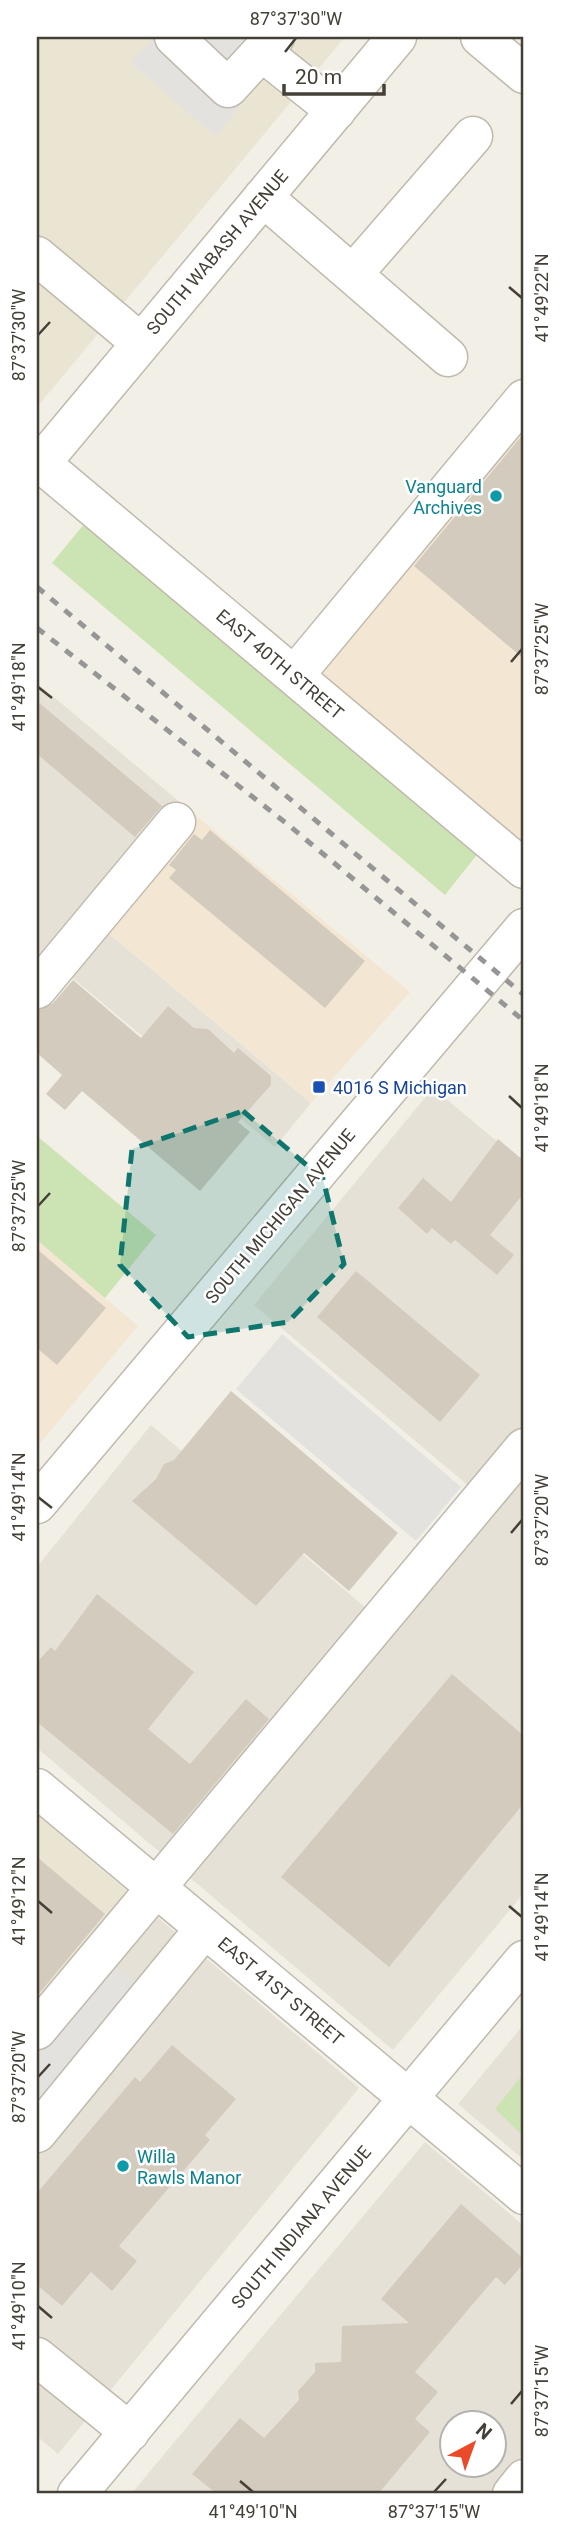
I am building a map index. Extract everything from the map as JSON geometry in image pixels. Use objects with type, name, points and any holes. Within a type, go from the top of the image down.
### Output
[{"type":"street","points":[[174,37],[228,88],[269,44],[335,111]]},
{"type":"street","name":"SOUTH WABASH AVENUE","points":[[38,464],[397,37]]},
{"type":"street","points":[[480,37],[524,74]]},
{"type":"street","points":[[353,274],[473,136]]},
{"type":"street","points":[[263,197],[449,358]]},
{"type":"street","points":[[37,256],[141,343]]},
{"type":"street","points":[[294,676],[524,399]]},
{"type":"street","name":"EAST 40TH STREET","points":[[38,464],[524,869]]},
{"type":"street","points":[[37,989],[176,822]]},
{"type":"street","name":"SOUTH MICHIGAN AVENUE","points":[[37,1504],[524,928]]},
{"type":"street","points":[[37,2030],[524,1448]]},
{"type":"street","name":"EAST 41ST STREET","points":[[37,1788],[524,2195]]},
{"type":"street","points":[[37,2133],[205,1928]]},
{"type":"street","name":"SOUTH INDIANA AVENUE","points":[[77,2494],[524,1960]]},
{"type":"street","points":[[37,2357],[130,2432]]},
{"type":"street","points":[[512,2494],[524,2479]]},
{"type":"highlighted area","points":[[243,1111],[323,1179],[344,1264],[288,1322],[188,1337],[120,1265],[132,1149]]},
{"type":"shaded area","points":[[37,37],[345,37],[37,407]]},
{"type":"shaded area","points":[[154,37],[299,37],[215,136],[131,63]]},
{"type":"shaded area","points":[[524,399],[524,852],[303,665]]},
{"type":"shaded area","points":[[37,683],[187,808],[94,921],[311,1103],[275,1147],[57,965],[37,989]]},
{"type":"shaded area","points":[[187,808],[410,992],[311,1103],[94,921]]},
{"type":"shaded area","points":[[433,1088],[524,1164],[524,1893],[393,2050],[37,1748],[37,1567],[151,1425],[380,1620],[483,1498],[254,1305]]},
{"type":"shaded area","points":[[37,1240],[138,1326],[37,1447]]},
{"type":"shaded area","points":[[282,1334],[461,1487],[416,1541],[236,1389]]},
{"type":"shaded area","points":[[37,1815],[142,1904],[37,2030]]},
{"type":"shaded area","points":[[142,1904],[359,2088],[58,2454],[37,2436],[37,2030]]},
{"type":"shaded area","points":[[114,1965],[145,1990],[37,2119],[37,2058]]},
{"type":"shaded area","points":[[524,2024],[524,2160],[458,2104]]},
{"type":"shaded area","points":[[425,2142],[524,2226],[524,2494],[131,2494]]},
{"type":"green space","points":[[89,518],[484,846],[445,895],[52,563]]},
{"type":"green space","points":[[37,1136],[156,1235],[105,1298],[37,1240]]},
{"type":"green space","points":[[524,2073],[524,2137],[495,2109]]},
{"type":"building","name":"Vanguard Archives","points":[[524,433],[524,659],[414,566]]},
{"type":"building","points":[[37,701],[162,806],[135,837],[37,754]]},
{"type":"building","points":[[210,830],[365,961],[325,1008],[169,878],[176,870],[169,865],[194,834],[202,840]]},
{"type":"building","points":[[73,980],[141,1038],[168,1006],[194,1028],[208,1029],[234,1053],[238,1048],[271,1076],[271,1085],[238,1122],[250,1132],[200,1191],[82,1091],[65,1110],[46,1094],[62,1075],[37,1053],[37,1011],[53,1003]]},
{"type":"building","points":[[498,1139],[524,1161],[524,1193],[490,1235],[514,1255],[497,1275],[455,1240],[451,1244],[432,1228],[427,1234],[398,1208],[423,1178],[451,1202]]},
{"type":"building","points":[[37,1249],[106,1308],[57,1365],[37,1348]]},
{"type":"building","points":[[356,1271],[480,1375],[440,1422],[317,1317]]},
{"type":"building","points":[[231,1391],[398,1533],[349,1591],[304,1553],[256,1606],[132,1501],[156,1479],[164,1464],[174,1460]]},
{"type":"building","points":[[97,1594],[194,1672],[148,1729],[190,1764],[246,1699],[269,1719],[173,1834],[37,1722],[37,1662],[51,1647],[55,1651]]},
{"type":"building","points":[[452,1674],[524,1736],[524,1803],[389,1967],[281,1877]]},
{"type":"building","points":[[37,1857],[105,1914],[37,1996]]},
{"type":"building","name":"Willa Rawls Manor","points":[[172,2045],[236,2099],[205,2135],[210,2140],[119,2246],[137,2261],[112,2291],[91,2272],[62,2306],[37,2285],[37,2193],[135,2077],[140,2082]]},
{"type":"building","points":[[461,2204],[524,2259],[524,2263],[505,2285],[496,2277],[415,2372],[438,2392],[415,2419],[430,2432],[378,2494],[217,2494],[192,2474],[240,2418],[264,2438],[299,2400],[298,2391],[315,2372],[315,2363],[341,2362],[342,2326],[409,2323],[381,2299]]},
{"type":"railway","points":[[37,587],[524,995]]},
{"type":"railway","points":[[37,628],[286,823],[524,1021]]},
{"type":"place","name":"Vanguard Archives","points":[[496,496]]},
{"type":"place","name":"4016 S Michigan","points":[[319,1087]]},
{"type":"place","name":"Willa Rawls Manor","points":[[123,2166]]}]
